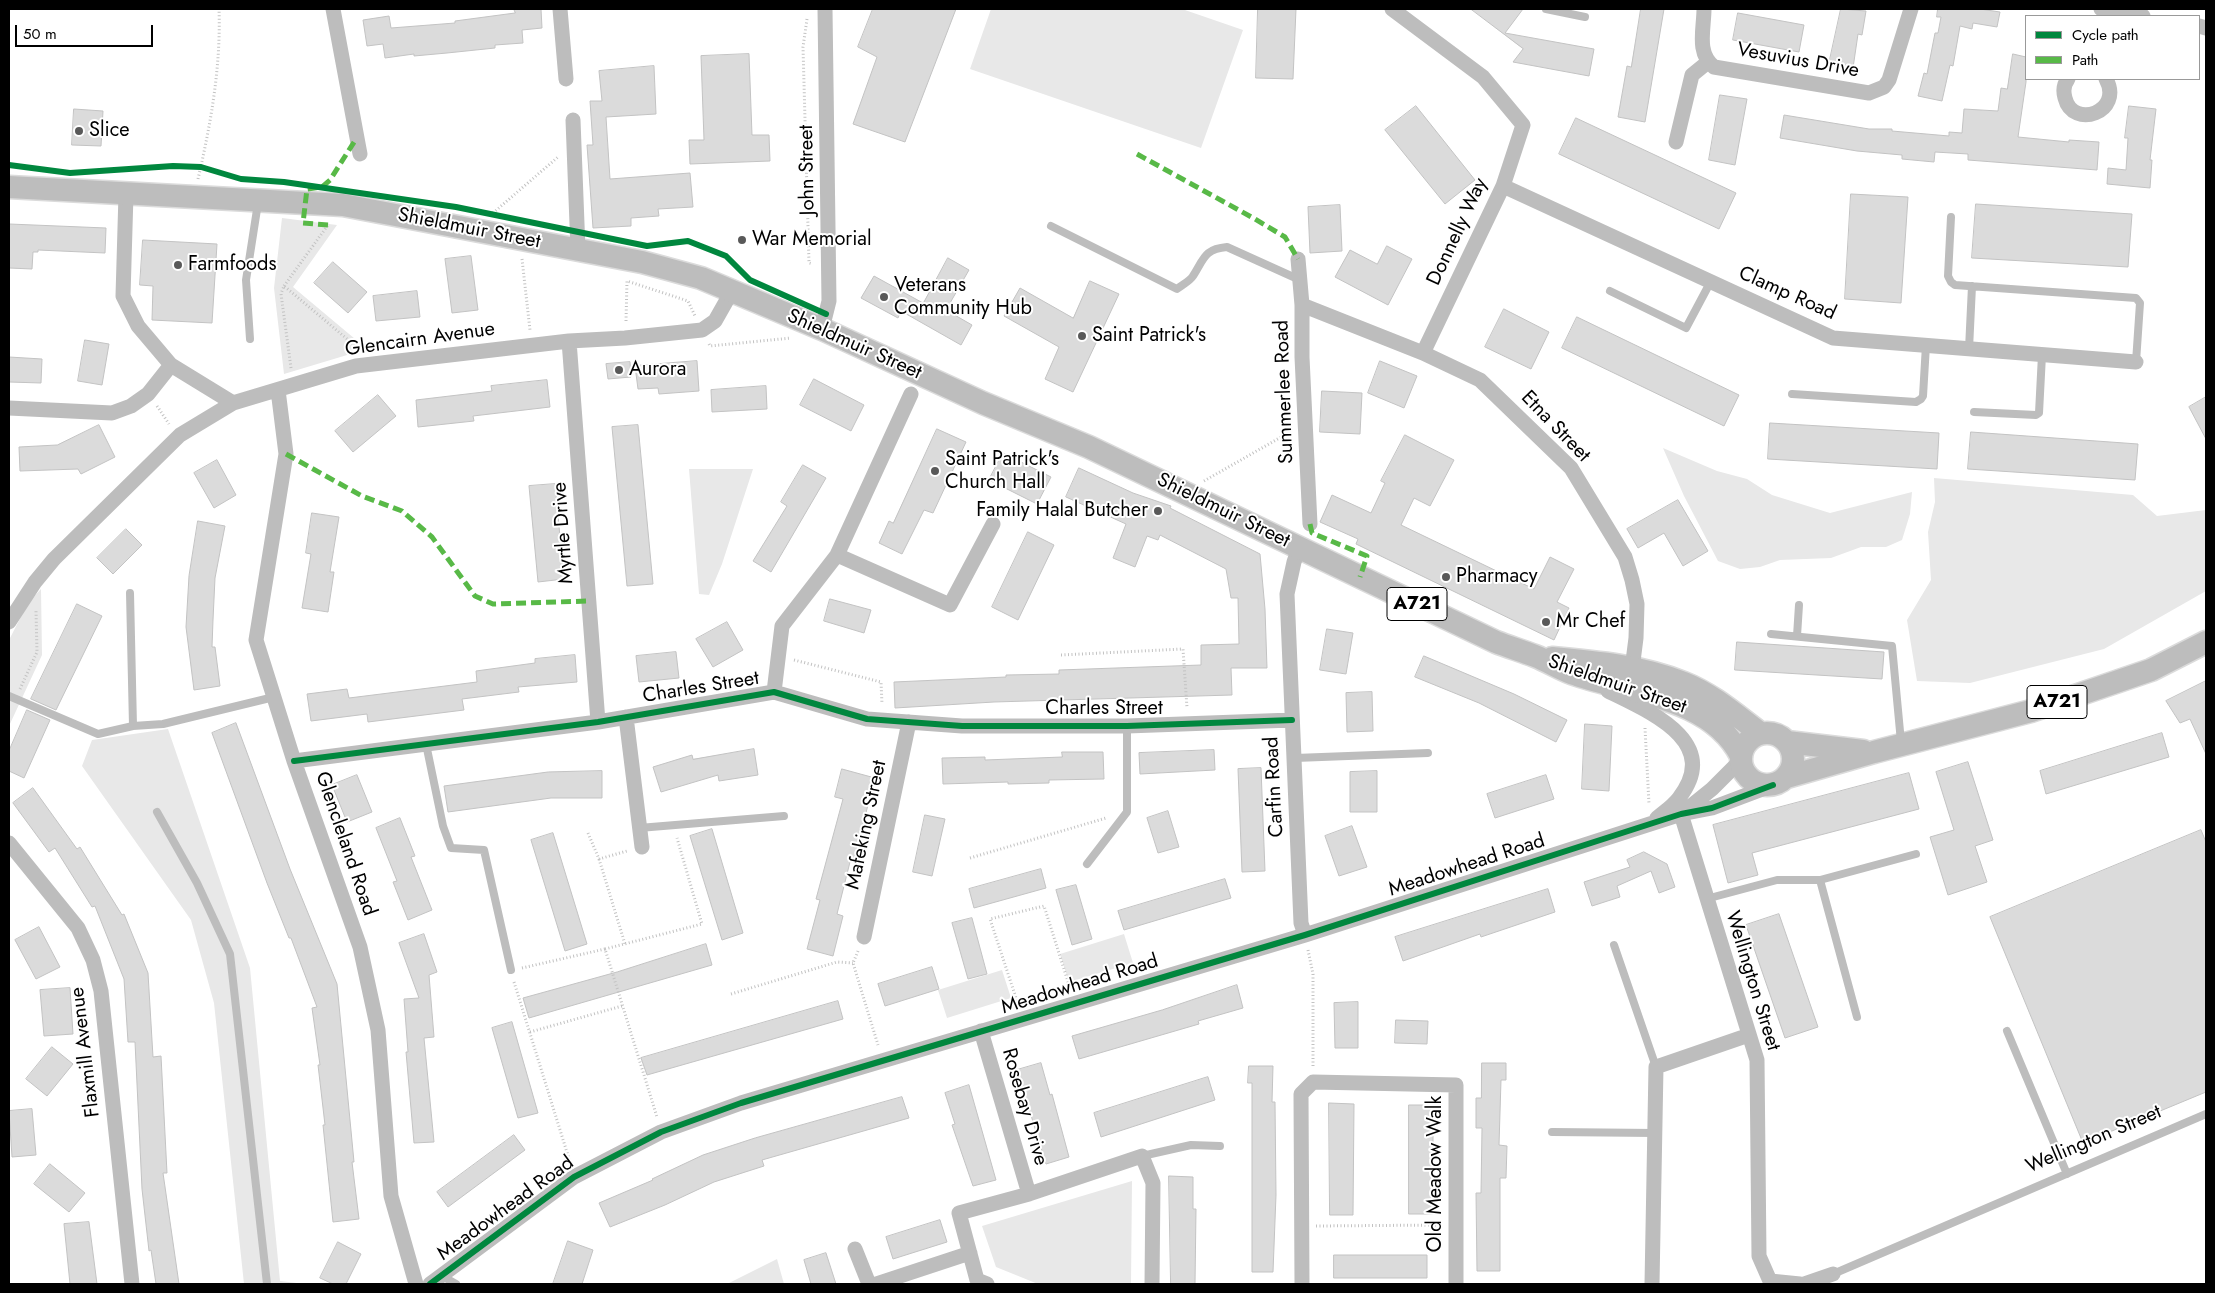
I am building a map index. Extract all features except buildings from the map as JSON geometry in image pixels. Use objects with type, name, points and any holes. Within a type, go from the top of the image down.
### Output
[{"type":"main road","name":"A721","points":[[9,187],[126,194]]},
{"type":"main road","name":"Shieldmuir Street","points":[[126,194],[343,205],[642,262],[702,278],[822,329],[983,403],[1089,447],[1496,642],[1536,656],[1576,675],[1681,705],[1702,716],[1726,736],[1740,758]]},
{"type":"main road","name":"A721","points":[[1740,758],[1742,770],[1755,783],[1764,786],[1874,752],[2030,712],[2151,670],[2206,642]]},
{"type":"main road","name":"Shieldmuir Street","points":[[1536,656],[1614,663],[1684,683],[1701,691],[1760,734]]},
{"type":"main road","name":"A721","points":[[1760,734],[1777,734],[1787,742],[1874,752]]},
{"type":"main road","points":[[1740,758],[1745,743],[1752,737],[1760,734]]},
{"type":"main road","points":[[1780,781],[1793,762],[1793,753],[1787,742]]},
{"type":"street","points":[[333,9],[360,154]]},
{"type":"street","points":[[560,9],[566,79]]},
{"type":"street","name":"John Street","points":[[822,329],[829,301],[830,265],[825,9]]},
{"type":"street","name":"Donnelly Way","points":[[1392,9],[1483,77],[1523,125],[1503,186],[1423,353]]},
{"type":"street","name":"Vesuvius Drive","points":[[1704,9],[1702,44],[1708,62],[1714,67],[1869,93],[1884,87],[1889,80],[1911,9]]},
{"type":"street","points":[[2103,9],[2137,15]]},
{"type":"street","points":[[1676,142],[1692,75],[1708,62]]},
{"type":"street","points":[[2068,80],[2064,89],[2067,104],[2079,114],[2091,114],[2100,111],[2108,101],[2109,85],[2106,80]]},
{"type":"street","points":[[573,120],[578,250]]},
{"type":"street","name":"Clamp Road","points":[[1503,186],[1833,338],[2136,362]]},
{"type":"street","points":[[126,194],[122,296],[138,326],[171,365],[233,403]]},
{"type":"street","name":"Summerlee Road","points":[[1298,259],[1302,305],[1310,524]]},
{"type":"street","points":[[702,330],[715,321],[732,292]]},
{"type":"street","name":"Etna Street","points":[[1302,305],[1423,353],[1480,380],[1571,468],[1624,557],[1632,580],[1637,604],[1636,638],[1629,689]]},
{"type":"street","name":"Glencairn Avenue","points":[[9,622],[35,582],[54,559],[180,435],[233,403],[356,366],[569,341],[625,338],[702,330]]},
{"type":"street","name":"Myrtle Drive","points":[[569,341],[598,722]]},
{"type":"street","points":[[9,408],[112,413],[131,406],[148,394],[171,365]]},
{"type":"street","name":"Glencleland Road","points":[[278,390],[286,454],[256,640],[294,761],[360,947],[378,1030],[391,1196],[416,1284]]},
{"type":"street","points":[[774,692],[782,626],[837,555],[911,394]]},
{"type":"street","points":[[837,555],[950,604],[993,524]]},
{"type":"street","name":"Carfin Road","points":[[1299,548],[1287,594],[1301,924],[1305,935]]},
{"type":"street","name":"Meadowhead Road","points":[[1576,675],[1663,721],[1683,738],[1690,752],[1691,776],[1678,800],[1650,824]]},
{"type":"street","name":"Charles Street","points":[[294,761],[598,722],[774,692],[866,719],[962,726],[1127,726],[1292,720]]},
{"type":"street","points":[[626,717],[642,846]]},
{"type":"street","name":"Mafeking Street","points":[[864,937],[909,722]]},
{"type":"street","name":"Meadowhead Road","points":[[1681,814],[1712,789],[1740,758]]},
{"type":"street","name":"Meadowhead Road","points":[[436,1280],[574,1177],[661,1132],[741,1103],[1305,935],[1681,814],[1712,808],[1780,781]]},
{"type":"street","name":"Wellington Street","points":[[1681,814],[1757,1060],[1759,1256],[1770,1281],[1800,1284]]},
{"type":"street","name":"Flaxmill Avenue","points":[[9,843],[78,928],[94,960],[101,991],[132,1284]]},
{"type":"street","name":"Rosebay Drive","points":[[981,1031],[1029,1194]]},
{"type":"street","points":[[1652,1284],[1656,1067],[1749,1035]]},
{"type":"street","points":[[1302,1284],[1301,1094],[1313,1082]]},
{"type":"street","name":"Old Meadow Walk","points":[[1313,1082],[1456,1085],[1456,1284]]},
{"type":"street","points":[[1142,1156],[1153,1183],[1152,1284]]},
{"type":"street","name":"Rosebay Drive","points":[[987,1284],[978,1280],[958,1213],[1029,1194],[1142,1156]]},
{"type":"street","points":[[855,1248],[869,1284]]},
{"type":"street","points":[[876,1284],[970,1253]]},
{"type":"street","name":"Wellington Street","points":[[1804,1284],[1833,1274]]},
{"type":"lane","points":[[1546,9],[1585,17]]},
{"type":"lane","points":[[250,339],[246,280],[258,201]]},
{"type":"lane","points":[[1951,217],[1948,276],[1950,282],[1955,285],[2136,298],[2140,302],[2136,362]]},
{"type":"lane","points":[[1051,226],[1177,289],[1192,278],[1201,259],[1215,248],[1227,247],[1300,280]]},
{"type":"lane","points":[[1610,291],[1686,328],[1711,282]]},
{"type":"lane","points":[[1969,349],[1972,286]]},
{"type":"lane","points":[[1792,394],[1916,402],[1921,400],[1923,396],[1926,345]]},
{"type":"lane","points":[[1974,412],[2036,415],[2039,413],[2042,355]]},
{"type":"lane","points":[[130,593],[133,726]]},
{"type":"lane","points":[[1797,636],[1799,605]]},
{"type":"lane","points":[[1771,634],[1892,646],[1902,745]]},
{"type":"lane","points":[[12,698],[98,734],[133,726],[162,724],[274,697]]},
{"type":"lane","points":[[1087,864],[1127,812],[1127,726]]},
{"type":"lane","points":[[426,744],[444,826],[452,848],[484,850],[511,970]]},
{"type":"lane","points":[[1295,758],[1428,753]]},
{"type":"lane","points":[[157,812],[198,883],[230,954],[267,1284]]},
{"type":"lane","points":[[639,828],[784,816]]},
{"type":"lane","points":[[1706,899],[1778,880],[1820,880],[1916,854]]},
{"type":"lane","points":[[1820,880],[1857,1017]]},
{"type":"lane","points":[[1614,945],[1656,1067]]},
{"type":"lane","points":[[2007,1031],[2067,1174]]},
{"type":"lane","name":"Wellington Street","points":[[1833,1274],[2206,1114]]},
{"type":"lane","points":[[1552,1132],[1655,1133]]},
{"type":"lane","points":[[1142,1156],[1191,1145],[1220,1146]]},
{"type":"lane","points":[[436,1280],[456,1284]]},
{"type":"path","points":[[194,197],[212,120],[220,35],[219,9]]},
{"type":"path","points":[[807,18],[803,47],[809,263],[830,265]]},
{"type":"path","points":[[492,215],[574,144]]},
{"type":"path","points":[[192,167],[201,167],[209,170]]},
{"type":"path","points":[[483,213],[501,216]]},
{"type":"path","points":[[293,386],[281,294],[284,286],[328,225]]},
{"type":"path","points":[[519,238],[532,346]]},
{"type":"path","points":[[625,338],[627,281],[688,301],[710,346],[793,338]]},
{"type":"path","points":[[284,286],[374,364]]},
{"type":"path","points":[[148,394],[169,424],[180,435]]},
{"type":"path","points":[[1184,492],[1305,422]]},
{"type":"path","points":[[12,698],[37,652],[35,582]]},
{"type":"path","points":[[1060,654],[1183,649],[1189,724]]},
{"type":"path","points":[[779,656],[880,682],[884,720]]},
{"type":"path","points":[[1645,725],[1650,824]]},
{"type":"path","points":[[970,858],[1127,812]]},
{"type":"path","points":[[588,833],[599,859],[625,944]]},
{"type":"path","points":[[574,1177],[511,970],[605,949],[702,924],[677,838],[599,859]]},
{"type":"path","points":[[1023,1018],[990,919],[1044,906],[1075,1003]]},
{"type":"path","points":[[1305,935],[1313,974],[1313,1082]]},
{"type":"path","points":[[864,937],[853,963],[883,1061]]},
{"type":"path","points":[[605,949],[661,1132]]},
{"type":"path","points":[[731,994],[837,962],[853,963]]},
{"type":"path","points":[[530,1032],[622,1006]]},
{"type":"path","points":[[1301,1226],[1456,1225]]},
{"type":"shaded area","points":[[991,9],[1182,9],[1243,30],[1201,148],[970,69]]},
{"type":"shaded area","points":[[282,218],[337,225],[293,287],[367,349],[284,374],[274,288]]},
{"type":"shaded area","points":[[1663,448],[1717,471],[1747,479],[1772,495],[1830,513],[1912,492],[1910,514],[1902,540],[1886,547],[1861,547],[1831,558],[1780,560],[1760,567],[1740,569],[1718,561],[1684,496]]},
{"type":"shaded area","points":[[689,469],[753,469],[722,564],[709,595],[699,594]]},
{"type":"shaded area","points":[[1934,478],[2133,495],[2157,516],[2206,510],[2206,591],[2104,649],[1970,683],[1917,681],[1907,620],[1931,580],[1928,532],[1935,502]]},
{"type":"shaded area","points":[[41,589],[42,655],[9,726],[9,640],[28,603]]},
{"type":"shaded area","points":[[168,729],[250,968],[280,1281],[305,1284],[244,1284],[214,1003],[191,920],[82,766],[92,740]]},
{"type":"shaded area","points":[[1124,934],[1133,963],[1069,982],[1060,954]]},
{"type":"shaded area","points":[[1002,970],[1011,998],[947,1018],[938,990]]},
{"type":"shaded area","points":[[1132,1181],[1131,1284],[1038,1284],[996,1267],[982,1226]]},
{"type":"shaded area","points":[[777,1259],[784,1284],[727,1284]]},
{"type":"marked path","points":[[328,225],[303,223],[307,189],[322,187],[330,180],[356,139]]},
{"type":"marked path","points":[[1137,154],[1285,237],[1298,259]]},
{"type":"marked path","points":[[286,454],[362,496],[402,511],[432,537],[475,596],[493,604],[589,601]]},
{"type":"marked path","points":[[1310,524],[1312,533],[1367,556],[1360,577]]},
{"type":"cycle path","points":[[9,165],[70,173],[173,166],[201,167],[241,179],[284,182],[456,207],[647,246],[688,241],[726,256],[750,280],[826,314]]},
{"type":"cycle path","points":[[294,761],[598,722],[774,692],[867,719],[962,726],[1127,726],[1292,720]]},
{"type":"cycle path","points":[[430,1284],[574,1177],[661,1132],[741,1103],[1305,935],[1681,814],[1712,808],[1773,785]]},
{"type":"place","name":"Slice","points":[[79,131]]},
{"type":"place","name":"War Memorial","points":[[742,240]]},
{"type":"place","name":"Farmfoods","points":[[178,265]]},
{"type":"place","name":"Veterans Community Hub","points":[[884,297]]},
{"type":"place","name":"Saint Patrick's","points":[[1082,336]]},
{"type":"place","name":"Aurora","points":[[619,370]]},
{"type":"place","name":"Saint Patrick's Church Hall","points":[[935,471]]},
{"type":"place","name":"Family Halal Butcher","points":[[1158,511]]},
{"type":"place","name":"Pharmacy","points":[[1446,577]]},
{"type":"place","name":"Mr Chef","points":[[1546,622]]}]
